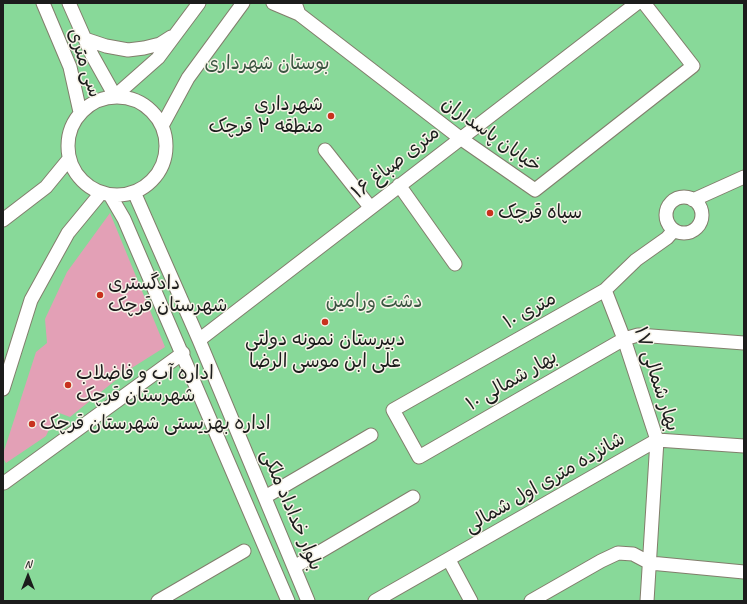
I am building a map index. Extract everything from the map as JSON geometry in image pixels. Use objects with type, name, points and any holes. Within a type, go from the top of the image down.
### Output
[{"type":"street","name":"سی متری","points":[[43,3],[70,67],[80,112]]},
{"type":"street","name":"سی متری","points":[[69,3],[92,55],[115,96]]},
{"type":"street","points":[[115,96],[158,58],[200,3]]},
{"type":"street","points":[[162,126],[188,78],[243,3]]},
{"type":"street","name":"خیابان پاسداران","points":[[273,3],[297,8],[460,138],[535,190],[693,66],[644,3]]},
{"type":"street","name":"۱۶ متری صباغ","points":[[199,340],[637,3]]},
{"type":"street","points":[[85,39],[106,46],[128,50],[160,44],[176,34]]},
{"type":"street","points":[[115,96],[130,98],[144,104],[155,114],[162,126],[166,139],[166,153],[162,165],[155,176],[146,186],[134,192],[122,195],[106,194],[90,187],[81,180],[69,159],[67,147],[68,134],[73,122],[80,112],[90,104],[102,98],[115,96]]},
{"type":"street","points":[[325,150],[370,207]]},
{"type":"street","points":[[3,220],[46,187],[69,159]]},
{"type":"street","points":[[693,200],[744,177]]},
{"type":"street","points":[[399,185],[455,264]]},
{"type":"street","name":"بلوار خداداد ملکی","points":[[134,192],[199,340],[308,601]]},
{"type":"street","points":[[3,389],[31,300],[68,233],[106,194]]},
{"type":"street","name":"بلوار خداداد ملکی","points":[[106,194],[124,219],[183,353],[288,601]]},
{"type":"street","points":[[681,198],[693,200],[701,209],[702,215],[699,225],[695,230],[685,233],[674,230],[666,221],[667,208],[670,203],[681,198]]},
{"type":"street","name":"۱۰ متری","points":[[419,457],[393,410],[605,290],[636,260],[667,238],[674,230]]},
{"type":"street","name":"بهار شمالی ۱۷","points":[[605,290],[624,339],[657,440],[647,601]]},
{"type":"street","name":"بهار شمالی ۱۰","points":[[419,457],[624,339],[638,335],[744,343]]},
{"type":"street","points":[[4,482],[183,353]]},
{"type":"street","points":[[265,497],[372,435]]},
{"type":"street","points":[[657,440],[744,446]]},
{"type":"street","name":"شانزده متری اول شمالی","points":[[375,601],[657,440]]},
{"type":"street","points":[[294,567],[413,497]]},
{"type":"street","points":[[158,601],[244,551]]},
{"type":"street","points":[[531,601],[601,561],[618,553],[633,554],[650,563],[744,572]]},
{"type":"street","points":[[449,560],[471,601]]},
{"type":"green space","name":"دشت ورامین","points":[[3,3],[744,3],[744,601],[3,601]]},
{"type":"building","name":"دادگستری شهرستان قرچک","points":[[110,213],[165,347],[127,371],[70,417],[57,412],[46,436],[6,463],[3,458],[3,454],[36,352],[47,343],[45,319],[67,272]]},
{"type":"place","name":"شهرداری منطقه ۲ قرچک","points":[[331,116]]},
{"type":"place","name":"سپاه قرچک","points":[[490,213]]},
{"type":"place","name":"دادگستری شهرستان قرچک","points":[[100,295]]},
{"type":"place","name":"دبیرستان نمونه دولتی علی ابن موسی الرضا","points":[[325,322]]},
{"type":"place","name":"اداره آب و فاضلاب شهرستان قرچک","points":[[68,385]]},
{"type":"place","name":"اداره بهزیستی شهرستان قرچک","points":[[32,424]]},
{"type":"park label","name":"بوستان شهرداری","points":[[267,64]]}]
